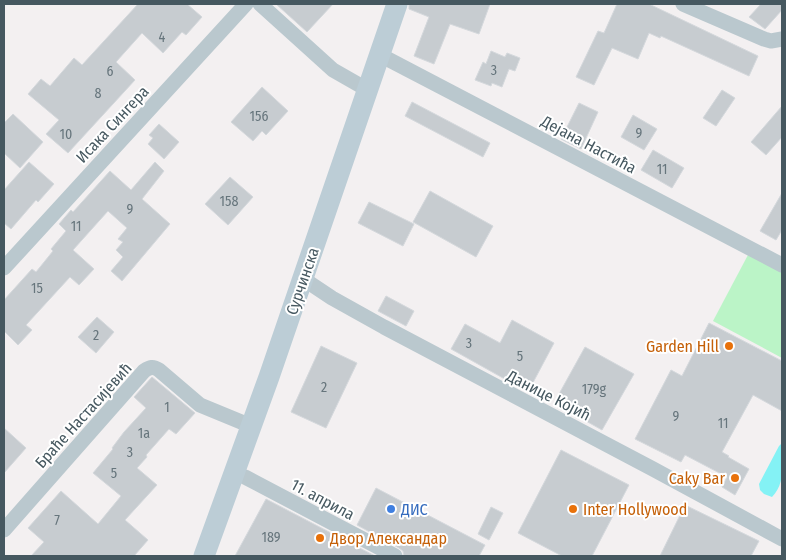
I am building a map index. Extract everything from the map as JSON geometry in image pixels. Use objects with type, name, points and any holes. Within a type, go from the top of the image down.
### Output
[{"type":"main road","name":"Сурчинска","points":[[204,556],[397,4]]},
{"type":"street","name":"Исака Сингера","points":[[4,268],[246,4]]},
{"type":"street","points":[[260,4],[333,70],[368,90]]},
{"type":"street","points":[[683,4],[764,39],[771,41],[782,40]]},
{"type":"street","name":"Дејана Настића","points":[[380,55],[782,265]]},
{"type":"street","name":"Данице Којић","points":[[302,278],[332,298],[384,327],[782,539]]},
{"type":"street","name":"Браће Настасијевић","points":[[4,530],[138,378],[149,368],[159,370],[200,405],[212,412],[251,426]]},
{"type":"street","name":"11. априла","points":[[234,474],[245,477],[395,556]]},
{"type":"green space","points":[[749,253],[782,271],[782,358],[713,321]]},
{"type":"water","points":[[782,443],[783,464],[781,479],[772,497],[760,490],[759,484]]},
{"type":"building","points":[[138,4],[187,4],[202,17],[186,35],[182,32],[163,53],[142,33],[116,62],[135,80],[68,153],[46,134],[59,120],[28,94],[41,79],[50,86],[74,58],[82,65]]},
{"type":"building","points":[[276,4],[333,4],[307,32]]},
{"type":"building","points":[[409,4],[490,4],[479,34],[450,24],[434,64],[414,56],[429,17],[409,9]]},
{"type":"building","points":[[617,4],[649,4],[758,56],[749,76],[661,36],[660,38],[649,33],[638,59],[612,48],[594,85],[576,77],[598,31],[604,33]]},
{"type":"building","points":[[761,4],[782,4],[782,10],[765,29],[749,17]]},
{"type":"building","points":[[491,51],[505,57],[507,53],[520,58],[515,71],[509,69],[502,87],[492,83],[491,86],[475,80],[483,62],[486,64]]},
{"type":"building","points":[[262,87],[288,111],[266,135],[262,131],[253,141],[231,122]]},
{"type":"building","points":[[722,90],[735,98],[716,126],[703,118]]},
{"type":"building","points":[[412,102],[490,143],[483,157],[405,116]]},
{"type":"building","points":[[579,103],[598,112],[581,149],[561,139]]},
{"type":"building","points":[[782,106],[782,137],[766,155],[751,142]]},
{"type":"building","points":[[13,114],[43,142],[20,168],[4,153],[4,123]]},
{"type":"building","points":[[633,115],[657,129],[644,150],[621,137]]},
{"type":"building","points":[[159,124],[179,142],[164,159],[148,144],[153,138],[149,135]]},
{"type":"building","points":[[653,150],[684,168],[672,188],[641,170]]},
{"type":"building","points":[[29,162],[54,184],[38,202],[36,200],[11,229],[4,223],[4,190]]},
{"type":"building","points":[[155,162],[164,171],[142,199],[170,224],[122,281],[111,271],[123,257],[116,250],[123,242],[118,239],[127,228],[108,211],[73,250],[94,269],[79,285],[70,277],[26,325],[32,330],[18,345],[4,331],[4,300],[32,269],[36,272],[53,251],[51,249],[66,231],[59,224],[71,210],[73,212],[110,171],[131,190]]},
{"type":"building","points":[[230,177],[253,197],[228,225],[205,204]]},
{"type":"building","points":[[430,191],[493,226],[476,257],[413,222]]},
{"type":"building","points":[[782,193],[782,230],[776,240],[760,231]]},
{"type":"building","points":[[369,202],[414,224],[403,246],[358,223]]},
{"type":"building","points":[[386,296],[414,311],[406,326],[378,311]]},
{"type":"building","points":[[97,317],[114,332],[96,353],[78,337]]},
{"type":"building","points":[[512,320],[554,343],[528,392],[451,349],[465,324],[500,343]]},
{"type":"building","points":[[709,323],[782,361],[782,411],[753,395],[722,452],[749,469],[735,495],[722,487],[727,477],[685,455],[681,462],[635,439],[671,370],[682,376]]},
{"type":"building","points":[[321,346],[357,363],[326,428],[291,412]]},
{"type":"building","points":[[585,347],[634,374],[602,430],[554,403]]},
{"type":"building","points":[[152,377],[195,413],[176,434],[169,429],[137,468],[157,485],[125,520],[148,540],[134,556],[31,556],[44,542],[28,528],[61,491],[98,524],[121,496],[93,473],[124,432],[146,408],[134,397]]},
{"type":"building","points":[[4,428],[26,448],[4,473]]},
{"type":"building","name":"Inter Hollywood","points":[[561,450],[629,485],[592,556],[562,556],[518,533]]},
{"type":"building","name":"ДИС","points":[[376,488],[485,545],[479,556],[404,556],[403,551],[399,548],[357,525]]},
{"type":"building","points":[[266,499],[375,556],[235,556]]},
{"type":"building","points":[[685,505],[759,541],[751,556],[660,556]]},
{"type":"building","points":[[491,507],[503,513],[489,540],[478,534]]},
{"type":"place","name":"Garden Hill","points":[[729,346]]},
{"type":"place","name":"Caky Bar","points":[[735,478]]},
{"type":"place","name":"ДИС","points":[[391,509]]},
{"type":"place","name":"Inter Hollywood","points":[[573,509]]},
{"type":"place","name":"Двор Александар","points":[[320,538]]}]
